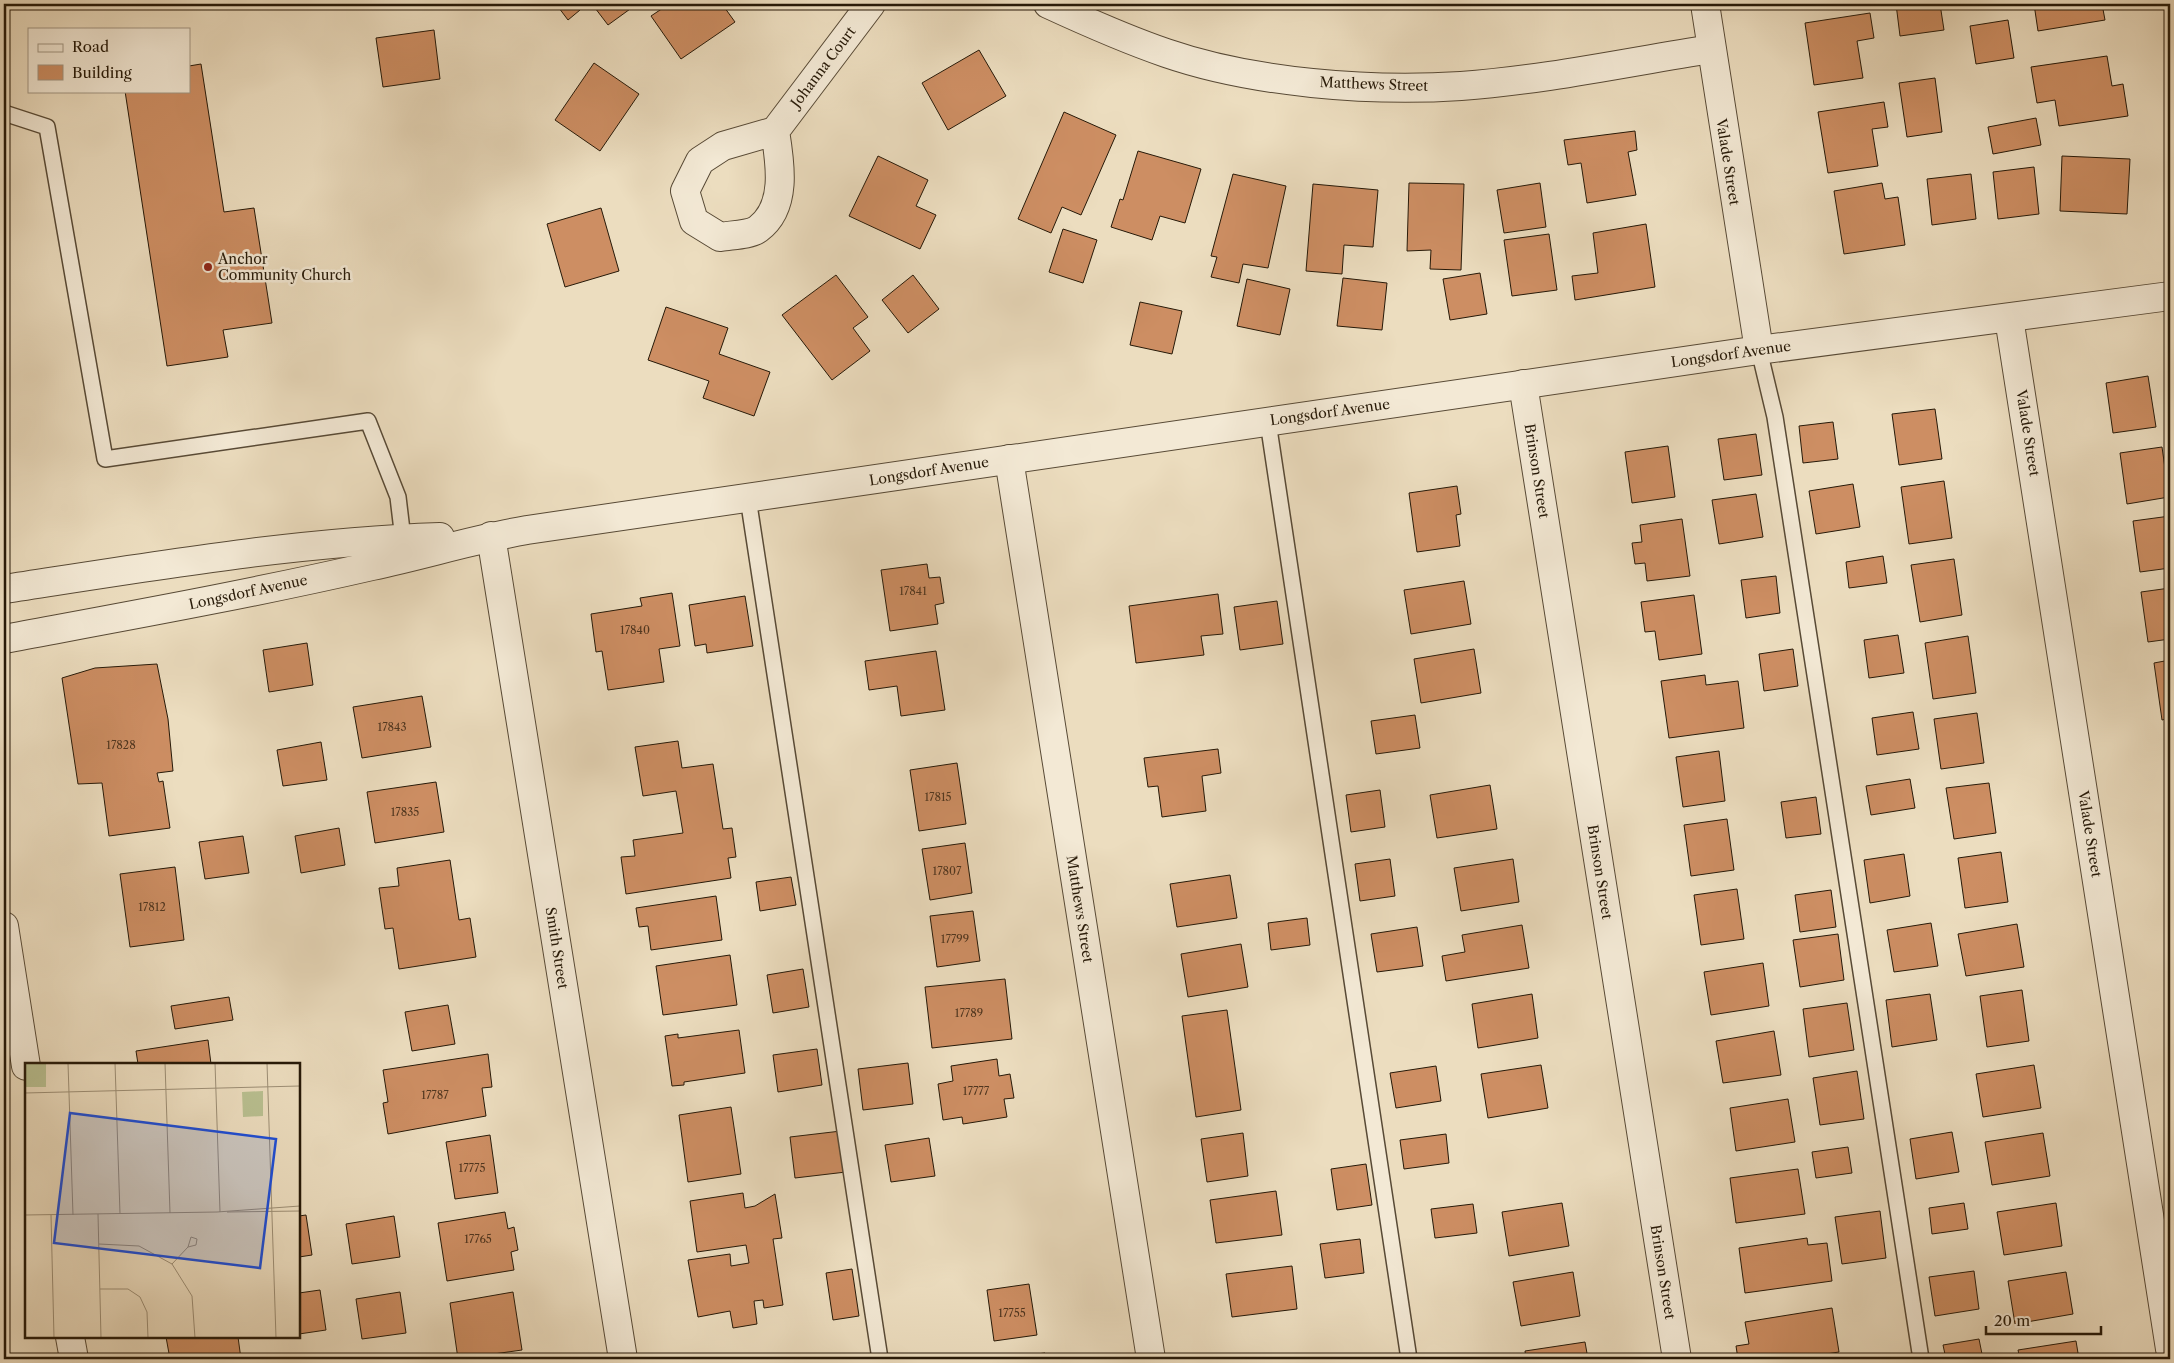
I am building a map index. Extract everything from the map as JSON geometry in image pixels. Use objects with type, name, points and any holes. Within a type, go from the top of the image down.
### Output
[{"type":"street","name":"Johanna Court","points":[[775,131],[871,4]]},
{"type":"street","name":"Matthews Street","points":[[1048,4],[1106,31],[1168,54],[1225,69],[1286,79],[1392,87],[1461,86],[1531,78],[1711,49]]},
{"type":"street","name":"Valade Street","points":[[1704,4],[1758,350]]},
{"type":"street","name":"Longsdorf Avenue","points":[[4,639],[227,597],[373,566],[491,536],[1758,350],[2170,296]]},
{"type":"street","name":"Valade Street","points":[[2009,318],[2170,1349]]},
{"type":"street","name":"Brinson Street","points":[[1523,384],[1677,1359]]},
{"type":"street","name":"Matthews Street","points":[[1009,459],[1150,1359]]},
{"type":"street","name":"Longsdorf Avenue","points":[[4,589],[172,564],[369,540],[491,536]]},
{"type":"street","name":"Smith Street","points":[[491,536],[623,1359]]},
{"type":"street","points":[[4,926],[26,1063]]},
{"type":"street","points":[[70,1338],[74,1359]]},
{"type":"lane","points":[[4,113],[47,127],[105,459],[368,421],[398,497],[403,539]]},
{"type":"lane","points":[[1758,350],[1777,427],[1921,1359]]},
{"type":"lane","points":[[1268,422],[1409,1359]]},
{"type":"lane","points":[[748,498],[880,1359]]},
{"type":"building","points":[[564,4],[575,4],[580,10],[568,20],[559,8]]},
{"type":"building","points":[[592,4],[637,4],[608,25]]},
{"type":"building","points":[[669,4],[722,4],[735,22],[681,59],[651,16]]},
{"type":"building","points":[[1896,4],[1940,4],[1944,30],[1900,36]]},
{"type":"building","points":[[2034,4],[2102,4],[2105,20],[2038,31]]},
{"type":"building","points":[[1870,13],[1874,38],[1857,41],[1863,78],[1814,85],[1805,23]]},
{"type":"building","points":[[2008,20],[2014,58],[1976,64],[1970,26]]},
{"type":"building","points":[[434,30],[440,79],[383,87],[376,38]]},
{"type":"building","points":[[979,50],[1006,96],[948,130],[922,83]]},
{"type":"building","points":[[2107,56],[2112,86],[2123,84],[2128,116],[2059,126],[2055,100],[2037,103],[2031,67]]},
{"type":"building","points":[[594,63],[639,94],[600,151],[555,120]]},
{"type":"building","name":"Anchor Community Church","points":[[201,64],[224,212],[254,208],[272,323],[223,330],[228,357],[167,366],[125,92],[190,92],[190,66]]},
{"type":"building","points":[[1935,78],[1942,132],[1907,137],[1899,83]]},
{"type":"building","points":[[1884,102],[1888,127],[1872,129],[1878,166],[1828,173],[1818,112]]},
{"type":"building","points":[[1064,112],[1116,135],[1081,215],[1062,207],[1051,233],[1018,219]]},
{"type":"building","points":[[2036,118],[2041,145],[1993,154],[1988,127]]},
{"type":"building","points":[[1635,131],[1637,150],[1628,152],[1636,195],[1587,203],[1581,163],[1568,165],[1564,140]]},
{"type":"building","points":[[1138,151],[1201,169],[1185,223],[1160,216],[1152,240],[1111,227],[1120,199],[1123,200]]},
{"type":"building","points":[[878,156],[928,180],[916,206],[936,215],[920,249],[849,216]]},
{"type":"building","points":[[2062,156],[2130,159],[2127,214],[2060,211]]},
{"type":"building","points":[[2034,167],[2039,214],[1998,219],[1993,172]]},
{"type":"building","points":[[1233,174],[1286,186],[1268,268],[1243,264],[1239,283],[1211,277],[1217,257],[1211,256]]},
{"type":"building","points":[[1971,174],[1976,219],[1932,225],[1927,179]]},
{"type":"building","points":[[1409,183],[1464,184],[1461,270],[1430,269],[1431,250],[1407,251]]},
{"type":"building","points":[[1540,183],[1546,227],[1504,233],[1497,190]]},
{"type":"building","points":[[1882,183],[1885,199],[1898,197],[1905,245],[1844,254],[1834,191]]},
{"type":"building","points":[[1313,184],[1378,190],[1373,247],[1344,245],[1342,274],[1306,271]]},
{"type":"building","points":[[601,208],[619,271],[565,287],[547,224]]},
{"type":"building","points":[[1646,224],[1655,287],[1575,300],[1572,276],[1598,273],[1593,233]]},
{"type":"building","points":[[1063,229],[1097,240],[1083,283],[1049,272]]},
{"type":"building","points":[[1549,234],[1557,290],[1512,296],[1504,240]]},
{"type":"building","points":[[1480,273],[1487,314],[1450,320],[1443,279]]},
{"type":"building","points":[[836,275],[868,317],[853,328],[870,351],[832,380],[782,315]]},
{"type":"building","points":[[913,275],[939,309],[908,333],[882,300]]},
{"type":"building","points":[[1343,278],[1387,283],[1382,330],[1337,326]]},
{"type":"building","points":[[1247,279],[1290,289],[1280,335],[1237,326]]},
{"type":"building","points":[[1140,302],[1182,311],[1172,354],[1130,345]]},
{"type":"building","points":[[666,307],[728,328],[719,354],[770,372],[754,416],[703,398],[709,381],[648,360]]},
{"type":"building","points":[[2148,376],[2156,427],[2113,433],[2106,383]]},
{"type":"building","points":[[1935,409],[1942,459],[1899,465],[1892,414]]},
{"type":"building","points":[[1833,422],[1838,459],[1803,463],[1799,426]]},
{"type":"building","points":[[1756,434],[1762,475],[1724,480],[1718,439]]},
{"type":"building","points":[[1668,446],[1675,497],[1632,503],[1625,452]]},
{"type":"building","points":[[2162,447],[2169,497],[2127,504],[2120,453]]},
{"type":"building","points":[[1944,481],[1952,538],[1909,544],[1901,487]]},
{"type":"building","points":[[1853,484],[1860,527],[1816,534],[1809,491]]},
{"type":"building","points":[[1457,486],[1461,514],[1456,515],[1460,546],[1417,552],[1409,493]]},
{"type":"building","points":[[1756,494],[1763,537],[1719,544],[1712,500]]},
{"type":"building","points":[[2170,516],[2170,568],[2140,572],[2133,521]]},
{"type":"building","points":[[1682,519],[1690,576],[1647,581],[1645,563],[1635,564],[1632,543],[1642,542],[1640,525]]},
{"type":"building","points":[[1883,556],[1887,583],[1849,588],[1846,562]]},
{"type":"building","points":[[1954,559],[1962,615],[1920,622],[1911,565]]},
{"type":"building","points":[[927,564],[929,578],[940,577],[944,603],[935,605],[938,624],[890,631],[881,570]]},
{"type":"building","points":[[1776,576],[1780,613],[1746,618],[1741,580]]},
{"type":"building","points":[[1464,581],[1471,624],[1411,634],[1404,590]]},
{"type":"building","points":[[2170,588],[2170,639],[2148,642],[2141,592]]},
{"type":"building","points":[[672,593],[680,646],[659,649],[664,682],[608,690],[602,651],[596,652],[591,614],[642,606],[640,598]]},
{"type":"building","points":[[1218,594],[1223,634],[1201,636],[1204,655],[1136,663],[1129,606]]},
{"type":"building","points":[[1694,595],[1702,654],[1659,660],[1655,631],[1645,632],[1641,602]]},
{"type":"building","points":[[745,596],[753,646],[707,653],[706,644],[695,646],[689,605]]},
{"type":"building","points":[[1277,601],[1283,644],[1240,650],[1234,607]]},
{"type":"building","points":[[1898,635],[1904,673],[1869,678],[1864,640]]},
{"type":"building","points":[[1968,636],[1976,693],[1933,699],[1925,643]]},
{"type":"building","points":[[307,643],[313,685],[269,692],[263,650]]},
{"type":"building","points":[[1474,649],[1481,693],[1421,703],[1414,659]]},
{"type":"building","points":[[1793,649],[1798,686],[1764,691],[1759,654]]},
{"type":"building","points":[[936,651],[945,710],[901,716],[897,686],[869,690],[865,661]]},
{"type":"building","points":[[2170,660],[2170,718],[2162,720],[2154,663]]},
{"type":"building","points":[[157,664],[168,719],[173,771],[157,773],[159,782],[163,781],[170,828],[109,836],[102,783],[78,784],[62,678],[95,668]]},
{"type":"building","points":[[1705,675],[1706,685],[1738,681],[1744,728],[1669,738],[1661,681]]},
{"type":"building","points":[[422,696],[431,747],[362,758],[353,707]]},
{"type":"building","points":[[1913,712],[1919,749],[1877,755],[1872,718]]},
{"type":"building","points":[[1977,713],[1984,763],[1941,769],[1934,719]]},
{"type":"building","points":[[1415,715],[1420,748],[1376,754],[1371,721]]},
{"type":"building","points":[[2165,740],[2170,740],[2170,777]]},
{"type":"building","points":[[678,741],[682,768],[713,764],[723,829],[732,828],[736,857],[728,858],[731,878],[626,894],[621,857],[635,856],[633,840],[683,833],[676,791],[643,796],[635,747]]},
{"type":"building","points":[[321,742],[327,780],[283,786],[277,750]]},
{"type":"building","points":[[1218,749],[1221,773],[1202,776],[1206,811],[1162,817],[1158,786],[1148,787],[1144,758]]},
{"type":"building","points":[[1719,751],[1725,801],[1683,807],[1676,757]]},
{"type":"building","points":[[957,763],[966,824],[919,831],[910,770]]},
{"type":"building","points":[[1910,779],[1915,808],[1871,815],[1866,786]]},
{"type":"building","points":[[436,782],[444,832],[375,843],[367,792]]},
{"type":"building","points":[[1989,783],[1996,833],[1954,839],[1946,788]]},
{"type":"building","points":[[1490,785],[1497,829],[1437,838],[1430,795]]},
{"type":"building","points":[[1380,790],[1385,827],[1351,832],[1346,795]]},
{"type":"building","points":[[1816,797],[1821,834],[1786,838],[1781,802]]},
{"type":"building","points":[[1727,819],[1734,870],[1691,876],[1684,825]]},
{"type":"building","points":[[339,828],[345,865],[301,873],[295,836]]},
{"type":"building","points":[[243,836],[249,873],[205,879],[199,842]]},
{"type":"building","points":[[965,843],[972,893],[930,900],[922,849]]},
{"type":"building","points":[[2001,852],[2008,902],[1965,908],[1958,858]]},
{"type":"building","points":[[1904,854],[1910,896],[1870,903],[1864,860]]},
{"type":"building","points":[[1390,859],[1395,896],[1360,901],[1355,864]]},
{"type":"building","points":[[1513,859],[1519,902],[1461,911],[1454,868]]},
{"type":"building","points":[[450,860],[459,920],[470,918],[476,957],[399,969],[393,928],[385,929],[379,888],[399,886],[397,868]]},
{"type":"building","points":[[175,867],[184,940],[130,947],[120,874]]},
{"type":"building","points":[[1230,875],[1237,918],[1177,927],[1170,884]]},
{"type":"building","points":[[791,877],[796,905],[760,911],[756,882]]},
{"type":"building","points":[[1737,889],[1744,939],[1701,945],[1694,895]]},
{"type":"building","points":[[1831,890],[1836,927],[1800,932],[1795,895]]},
{"type":"building","points":[[716,896],[722,940],[651,950],[648,926],[639,927],[636,908]]},
{"type":"building","points":[[973,911],[980,961],[937,967],[930,916]]},
{"type":"building","points":[[1307,918],[1310,945],[1271,950],[1268,923]]},
{"type":"building","points":[[1931,923],[1938,966],[1894,972],[1887,930]]},
{"type":"building","points":[[2017,924],[2024,967],[1966,976],[1958,934]]},
{"type":"building","points":[[1522,925],[1529,968],[1446,981],[1442,956],[1465,952],[1462,935]]},
{"type":"building","points":[[1417,927],[1423,966],[1377,972],[1371,934]]},
{"type":"building","points":[[1838,934],[1844,980],[1800,987],[1793,940]]},
{"type":"building","points":[[1241,944],[1248,987],[1188,997],[1181,954]]},
{"type":"building","points":[[730,955],[737,1005],[663,1015],[656,966]]},
{"type":"building","points":[[1763,963],[1769,1006],[1711,1015],[1704,972]]},
{"type":"building","points":[[803,969],[809,1007],[773,1013],[767,975]]},
{"type":"building","points":[[1005,979],[1012,1039],[932,1048],[925,987]]},
{"type":"building","points":[[2022,990],[2029,1041],[1987,1047],[1980,996]]},
{"type":"building","points":[[1532,994],[1538,1038],[1478,1048],[1472,1004]]},
{"type":"building","points":[[1930,994],[1937,1040],[1892,1047],[1886,1000]]},
{"type":"building","points":[[229,997],[233,1020],[175,1029],[171,1006]]},
{"type":"building","points":[[1847,1003],[1854,1050],[1809,1057],[1803,1009]]},
{"type":"building","points":[[448,1005],[455,1044],[412,1051],[405,1012]]},
{"type":"building","points":[[1227,1010],[1241,1110],[1196,1117],[1182,1016]]},
{"type":"building","points":[[739,1030],[745,1073],[684,1082],[684,1085],[672,1086],[665,1036],[678,1034],[678,1038]]},
{"type":"building","points":[[1774,1031],[1781,1075],[1723,1083],[1716,1041]]},
{"type":"building","points":[[208,1040],[211,1063],[138,1063],[136,1051]]},
{"type":"building","points":[[817,1049],[822,1085],[778,1092],[773,1055]]},
{"type":"building","points":[[488,1054],[492,1087],[482,1088],[486,1116],[388,1134],[383,1103],[388,1102],[383,1070]]},
{"type":"building","points":[[997,1059],[999,1076],[1010,1074],[1014,1098],[1004,1099],[1007,1117],[963,1124],[962,1117],[943,1120],[938,1084],[953,1081],[951,1066]]},
{"type":"building","points":[[908,1063],[913,1104],[863,1110],[858,1069]]},
{"type":"building","points":[[1541,1065],[1548,1108],[1488,1118],[1481,1074]]},
{"type":"building","points":[[2034,1065],[2041,1108],[1983,1117],[1976,1074]]},
{"type":"building","points":[[1436,1066],[1441,1101],[1396,1108],[1390,1073]]},
{"type":"building","points":[[1857,1071],[1864,1119],[1820,1125],[1813,1078]]},
{"type":"building","points":[[1788,1099],[1795,1142],[1736,1151],[1730,1108]]},
{"type":"building","points":[[731,1107],[741,1174],[688,1182],[679,1115]]},
{"type":"building","points":[[841,1131],[846,1172],[795,1178],[790,1137]]},
{"type":"building","points":[[1952,1132],[1959,1172],[1916,1179],[1910,1139]]},
{"type":"building","points":[[1243,1133],[1248,1176],[1207,1182],[1201,1139]]},
{"type":"building","points":[[2043,1133],[2050,1176],[1992,1185],[1985,1142]]},
{"type":"building","points":[[1446,1134],[1449,1163],[1404,1169],[1400,1140]]},
{"type":"building","points":[[490,1135],[498,1193],[455,1199],[446,1142]]},
{"type":"building","points":[[929,1138],[935,1176],[891,1182],[885,1145]]},
{"type":"building","points":[[1848,1147],[1852,1173],[1816,1178],[1812,1152]]},
{"type":"building","points":[[1366,1164],[1372,1205],[1337,1210],[1331,1169]]},
{"type":"building","points":[[1798,1169],[1805,1214],[1736,1223],[1730,1178]]},
{"type":"building","points":[[1276,1191],[1282,1235],[1216,1243],[1210,1200]]},
{"type":"building","points":[[743,1193],[745,1208],[755,1206],[775,1194],[782,1238],[773,1239],[783,1305],[764,1308],[763,1300],[754,1301],[757,1324],[733,1328],[730,1311],[698,1317],[688,1260],[730,1254],[731,1266],[749,1263],[746,1245],[697,1252],[690,1201]]},
{"type":"building","points":[[1562,1203],[1569,1246],[1509,1256],[1502,1212]]},
{"type":"building","points":[[1964,1203],[1968,1229],[1932,1234],[1929,1208]]},
{"type":"building","points":[[2056,1203],[2062,1246],[2004,1255],[1997,1212]]},
{"type":"building","points":[[1473,1204],[1477,1233],[1435,1238],[1431,1209]]},
{"type":"building","points":[[1880,1211],[1886,1258],[1842,1264],[1835,1217]]},
{"type":"building","points":[[505,1212],[508,1229],[514,1227],[518,1250],[511,1252],[514,1270],[447,1281],[438,1223]]},
{"type":"building","points":[[306,1215],[312,1255],[300,1257],[300,1216]]},
{"type":"building","points":[[394,1216],[400,1257],[352,1264],[346,1224]]},
{"type":"building","points":[[1807,1238],[1808,1245],[1827,1243],[1832,1281],[1745,1293],[1739,1248]]},
{"type":"building","points":[[1360,1239],[1364,1273],[1325,1278],[1320,1244]]},
{"type":"building","points":[[1292,1266],[1297,1309],[1232,1317],[1226,1274]]},
{"type":"building","points":[[852,1269],[859,1316],[833,1320],[826,1273]]},
{"type":"building","points":[[1974,1271],[1979,1309],[1935,1316],[1929,1277]]},
{"type":"building","points":[[1573,1272],[1580,1316],[1521,1326],[1513,1282]]},
{"type":"building","points":[[2066,1272],[2073,1314],[2015,1324],[2008,1281]]},
{"type":"building","points":[[1029,1284],[1037,1335],[994,1341],[987,1290]]},
{"type":"building","points":[[320,1290],[326,1330],[300,1334],[300,1293]]},
{"type":"building","points":[[400,1292],[406,1333],[362,1339],[356,1299]]},
{"type":"building","points":[[513,1292],[522,1350],[458,1359],[450,1303]]},
{"type":"building","points":[[1832,1308],[1839,1352],[1793,1359],[1738,1359],[1736,1346],[1749,1344],[1745,1322]]},
{"type":"building","points":[[166,1338],[238,1338],[241,1359],[170,1359]]},
{"type":"building","points":[[1979,1339],[1983,1359],[1946,1359],[1943,1345]]},
{"type":"building","points":[[2076,1341],[2079,1359],[2020,1359],[2018,1350]]},
{"type":"building","points":[[1585,1342],[1588,1359],[1526,1359],[1525,1351]]},
{"type":"building","points":[[1045,1353],[1046,1359],[1002,1359],[1002,1358]]},
{"type":"place","name":"Anchor Community Church","points":[[208,267]]}]
